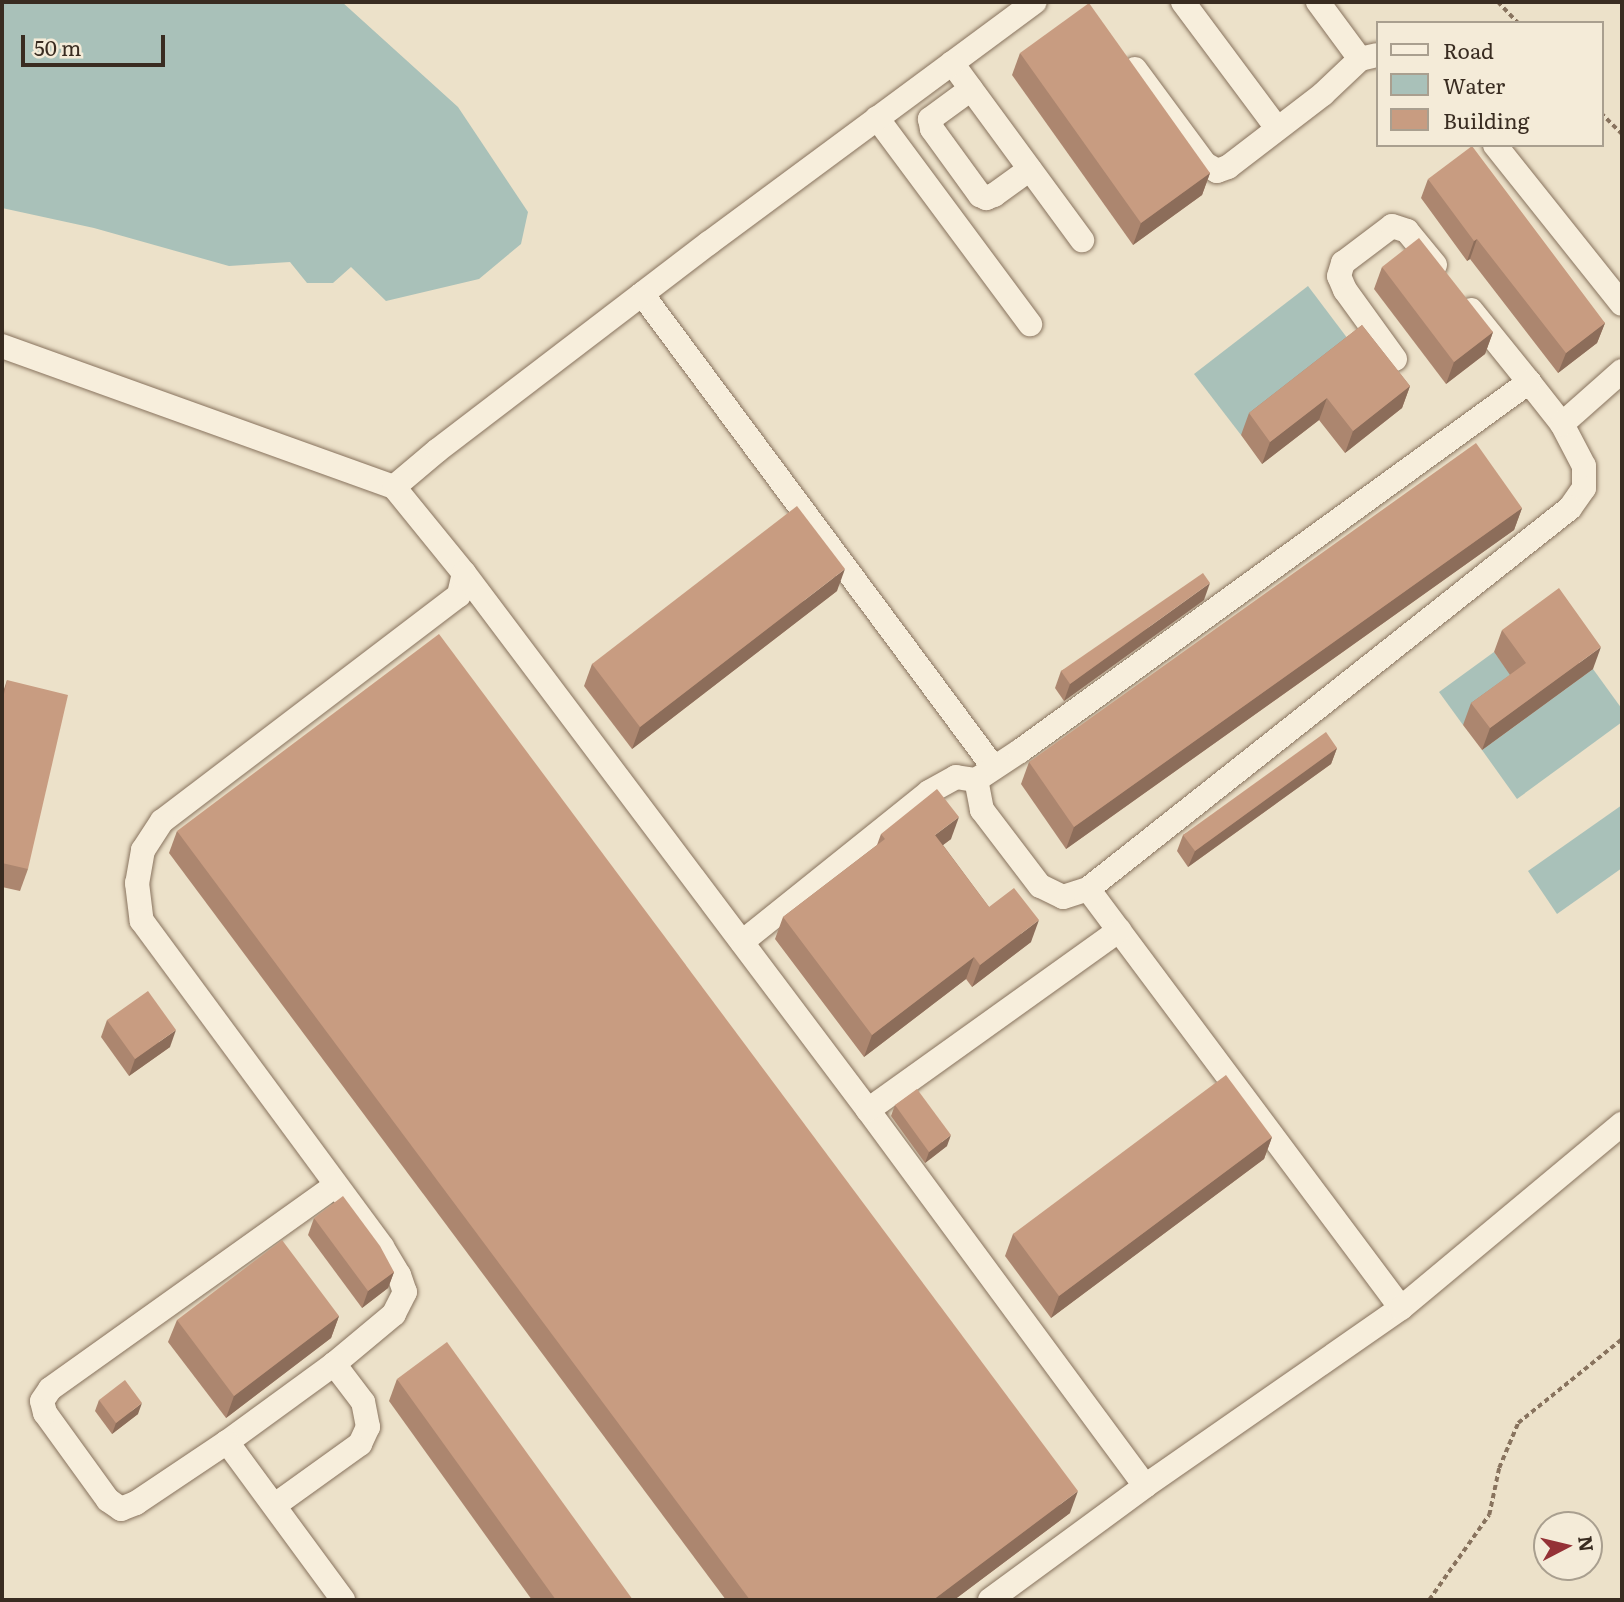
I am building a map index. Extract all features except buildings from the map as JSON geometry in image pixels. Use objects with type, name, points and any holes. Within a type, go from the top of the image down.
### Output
[{"type":"lane","points":[[394,486],[446,443],[642,294],[1035,2]]},
{"type":"lane","points":[[1184,2],[1277,128]]},
{"type":"lane","points":[[1117,45],[1205,164],[1217,171],[1228,167],[1369,57],[1318,2]]},
{"type":"lane","points":[[952,63],[1082,240]]},
{"type":"lane","points":[[971,89],[930,119],[932,129],[980,195],[986,198],[994,195],[1030,169]]},
{"type":"lane","points":[[877,118],[1030,324]]},
{"type":"lane","points":[[1497,147],[1622,304]]},
{"type":"lane","points":[[642,294],[985,774],[982,810],[1040,886],[1063,897],[1088,889],[1570,508],[1584,488],[1584,466],[1562,424],[1407,231],[1392,226],[1343,263],[1339,276],[1345,290],[1395,359]]},
{"type":"lane","points":[[2,346],[394,486],[464,573],[868,1110],[1145,1486]]},
{"type":"lane","points":[[1562,424],[1622,371]]},
{"type":"lane","points":[[741,942],[929,792],[956,777],[985,774],[1529,382]]},
{"type":"lane","points":[[336,1185],[50,1389],[42,1401],[45,1413],[108,1500],[121,1509],[136,1503],[227,1442],[334,1364],[394,1314],[405,1292],[399,1275],[382,1247],[142,921],[137,883],[143,850],[162,821],[459,595],[464,573]]},
{"type":"lane","points":[[1088,889],[1401,1308]]},
{"type":"lane","points":[[868,1110],[1119,930]]},
{"type":"lane","points":[[990,1600],[1145,1486],[1401,1308],[1622,1124]]},
{"type":"lane","points":[[275,1505],[360,1444],[368,1427],[363,1402],[334,1364]]},
{"type":"lane","points":[[227,1442],[343,1600]]},
{"type":"path","points":[[1498,2],[1516,21]]},
{"type":"path","points":[[1603,115],[1622,134]]},
{"type":"path","points":[[1429,1600],[1489,1515],[1499,1468],[1518,1423],[1622,1339]]},
{"type":"water","points":[[2,2],[342,2],[458,107],[528,212],[521,244],[479,279],[386,301],[351,267],[333,283],[307,283],[290,262],[229,266],[94,228],[2,208]]},
{"type":"water","points":[[1308,286],[1354,347],[1241,435],[1194,374]]},
{"type":"water","points":[[1494,652],[1518,685],[1463,725],[1439,692]]},
{"type":"water","points":[[1593,669],[1622,709],[1622,722],[1517,799],[1482,750]]},
{"type":"water","points":[[1622,805],[1622,868],[1557,914],[1528,871]]}]
